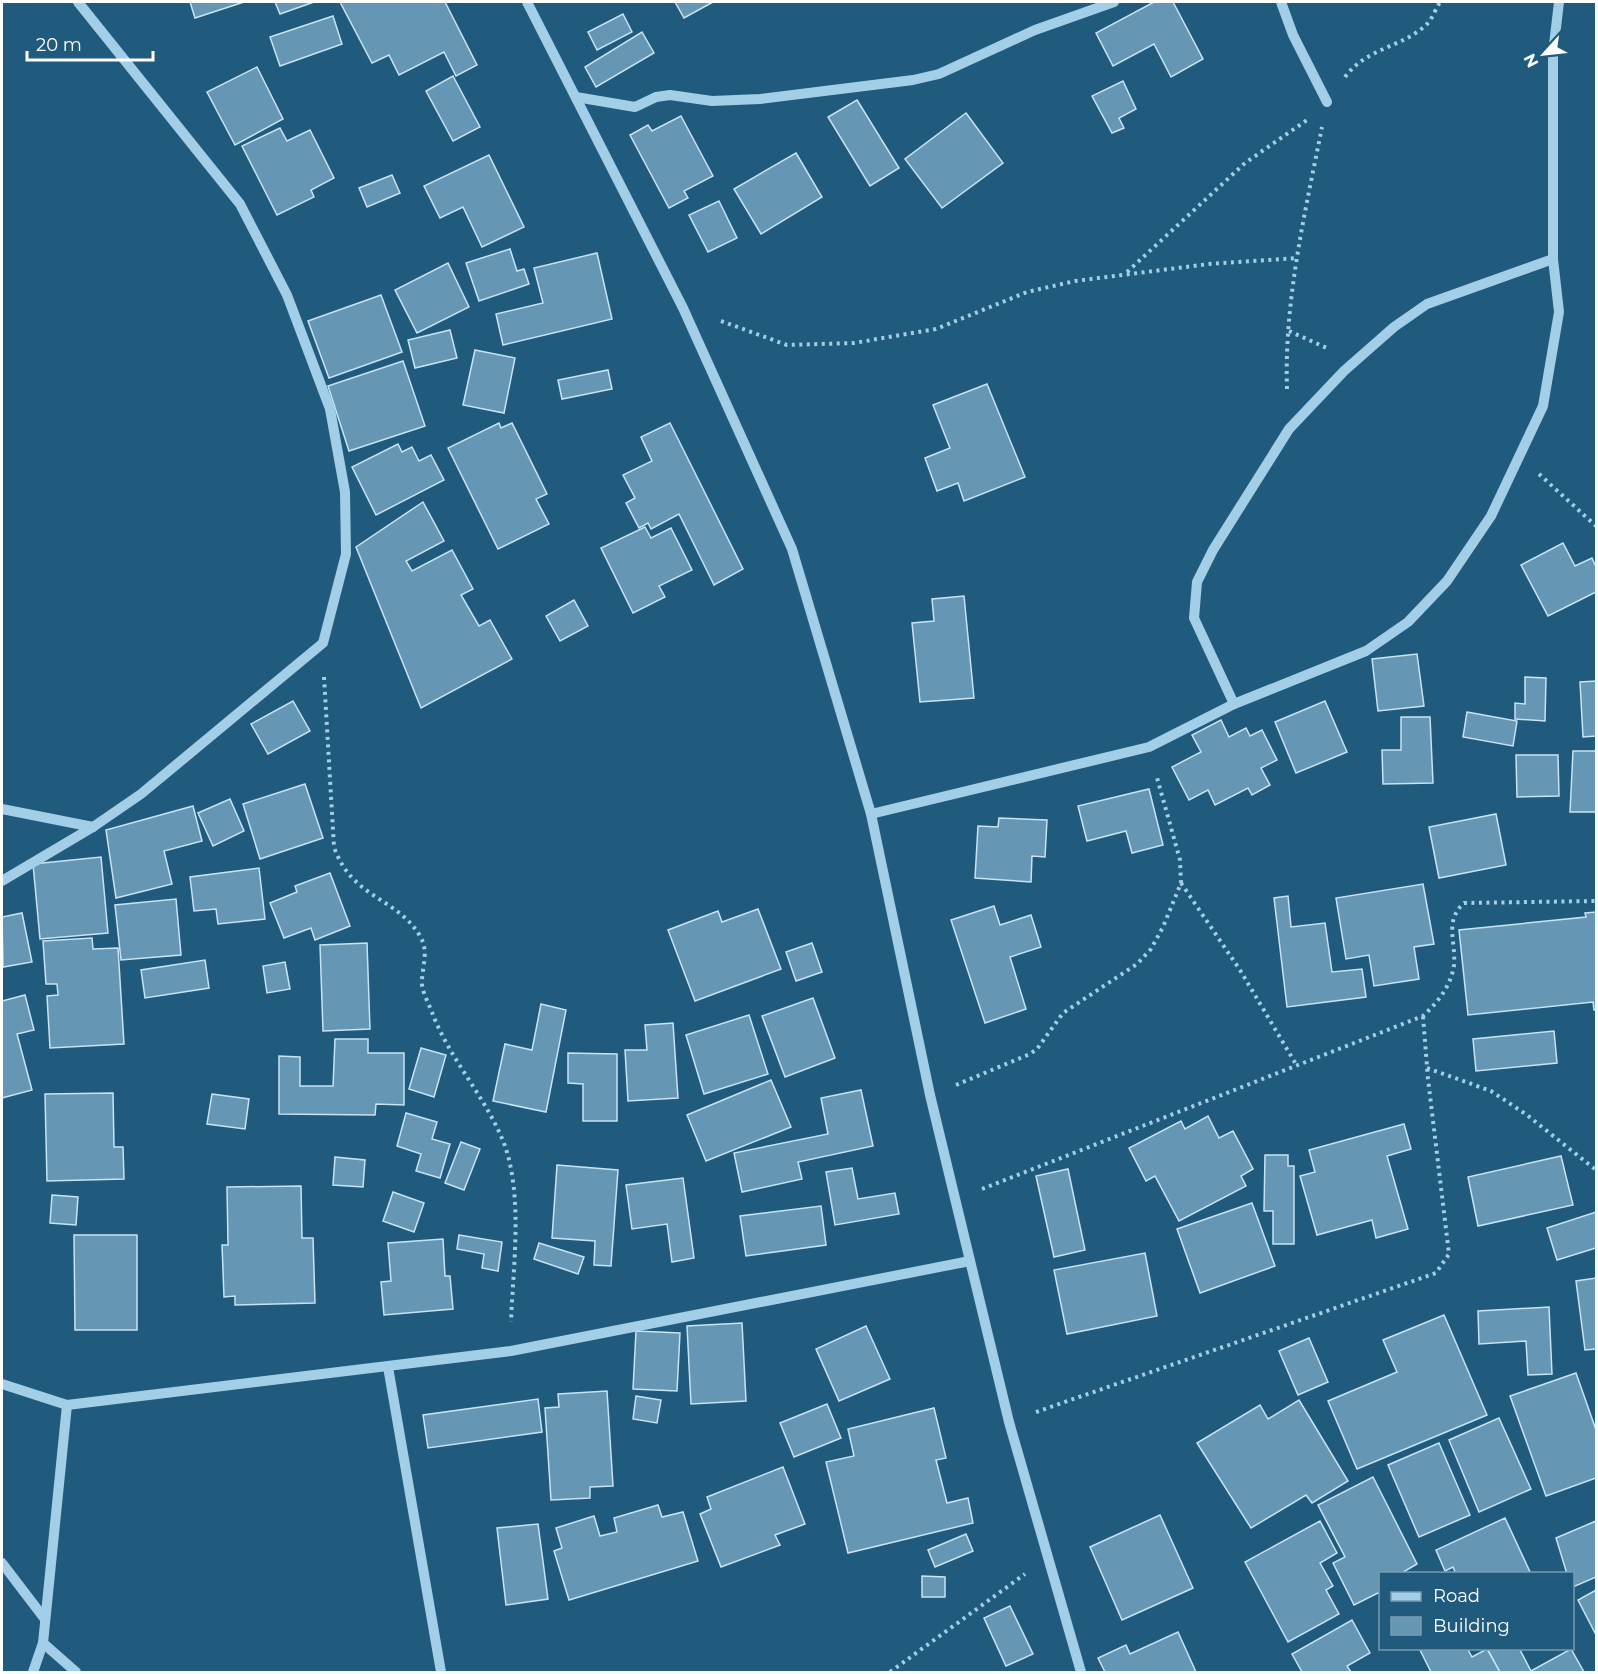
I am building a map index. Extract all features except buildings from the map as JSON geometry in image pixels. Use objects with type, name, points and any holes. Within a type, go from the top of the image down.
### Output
[{"type":"street","points":[[2,881],[93,827],[141,794],[323,643],[346,554],[345,492],[330,410],[287,295],[240,204],[78,2]]},
{"type":"street","points":[[527,2],[683,308],[792,549],[871,814],[930,1095],[1009,1422],[1081,1672]]},
{"type":"street","points":[[576,97],[635,107],[656,97],[670,95],[712,101],[760,99],[913,80],[939,74],[1035,30],[1114,2]]},
{"type":"street","points":[[1281,2],[1293,35],[1326,106]]},
{"type":"street","points":[[871,814],[1149,747],[1234,704],[1366,651],[1408,622],[1447,580],[1491,516],[1543,406],[1559,312],[1553,259],[1553,53],[1559,2]]},
{"type":"street","points":[[1234,704],[1194,618],[1197,582],[1213,550],[1289,429],[1357,359],[1394,327],[1427,304],[1553,259]]},
{"type":"street","points":[[2,808],[93,827]]},
{"type":"street","points":[[2,1384],[67,1405],[388,1367],[511,1351],[970,1261]]},
{"type":"street","points":[[388,1367],[441,1672]]},
{"type":"street","points":[[33,1672],[43,1643],[67,1405]]},
{"type":"street","points":[[2,1563],[44,1617]]},
{"type":"street","points":[[43,1643],[76,1672]]},
{"type":"path","points":[[1127,273],[1245,163],[1326,106],[1352,68],[1366,57],[1414,33],[1429,22],[1440,2]]},
{"type":"path","points":[[1289,429],[1286,353],[1297,258],[1326,106]]},
{"type":"path","points":[[683,308],[787,345],[854,343],[936,328],[1027,292],[1127,273],[1297,258]]},
{"type":"path","points":[[1289,332],[1357,359]]},
{"type":"path","points":[[1518,456],[1596,523]]},
{"type":"path","points":[[323,643],[334,847],[339,862],[356,884],[406,919],[421,937],[426,954],[422,987],[438,1026],[504,1145],[515,1184],[511,1351]]},
{"type":"path","points":[[930,1095],[1037,1049],[1063,1013],[1137,964],[1151,949],[1181,883],[1180,860],[1149,747]]},
{"type":"path","points":[[1181,883],[1240,970],[1297,1066]]},
{"type":"path","points":[[956,1199],[1424,1016],[1439,1002],[1449,982],[1454,965],[1451,923],[1455,911],[1464,903],[1596,901]]},
{"type":"path","points":[[1009,1422],[1436,1273],[1449,1254],[1427,1068],[1424,1016]]},
{"type":"path","points":[[1427,1068],[1491,1091],[1527,1115],[1596,1170]]},
{"type":"path","points":[[890,1672],[1047,1557]]}]
